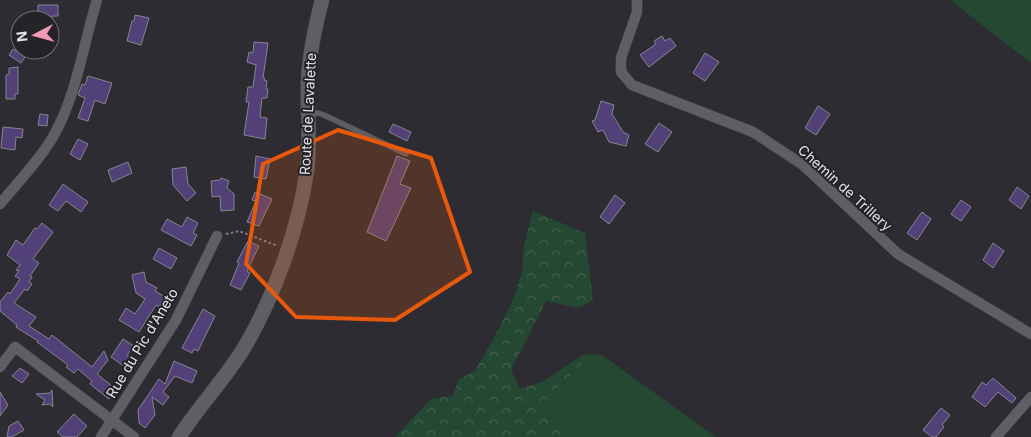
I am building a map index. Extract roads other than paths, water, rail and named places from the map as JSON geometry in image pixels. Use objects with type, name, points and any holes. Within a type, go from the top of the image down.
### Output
[{"type":"street","points":[[0,204],[45,150],[55,135],[73,90],[97,0]]},
{"type":"street","name":"Route de Lavalette","points":[[179,437],[244,348],[271,292],[287,249],[300,204],[307,168],[309,72],[322,0]]},
{"type":"street","name":"Chemin de Trillery","points":[[637,0],[638,12],[620,58],[621,72],[632,85],[753,132],[803,165],[898,254],[1031,334]]},
{"type":"street","name":"Rue du Pic d'Aneto","points":[[101,437],[176,320],[217,236]]},
{"type":"street","points":[[0,367],[15,347],[112,418],[134,437]]},
{"type":"street","points":[[996,437],[1031,398]]},
{"type":"lane","points":[[308,113],[324,115],[406,154]]}]
